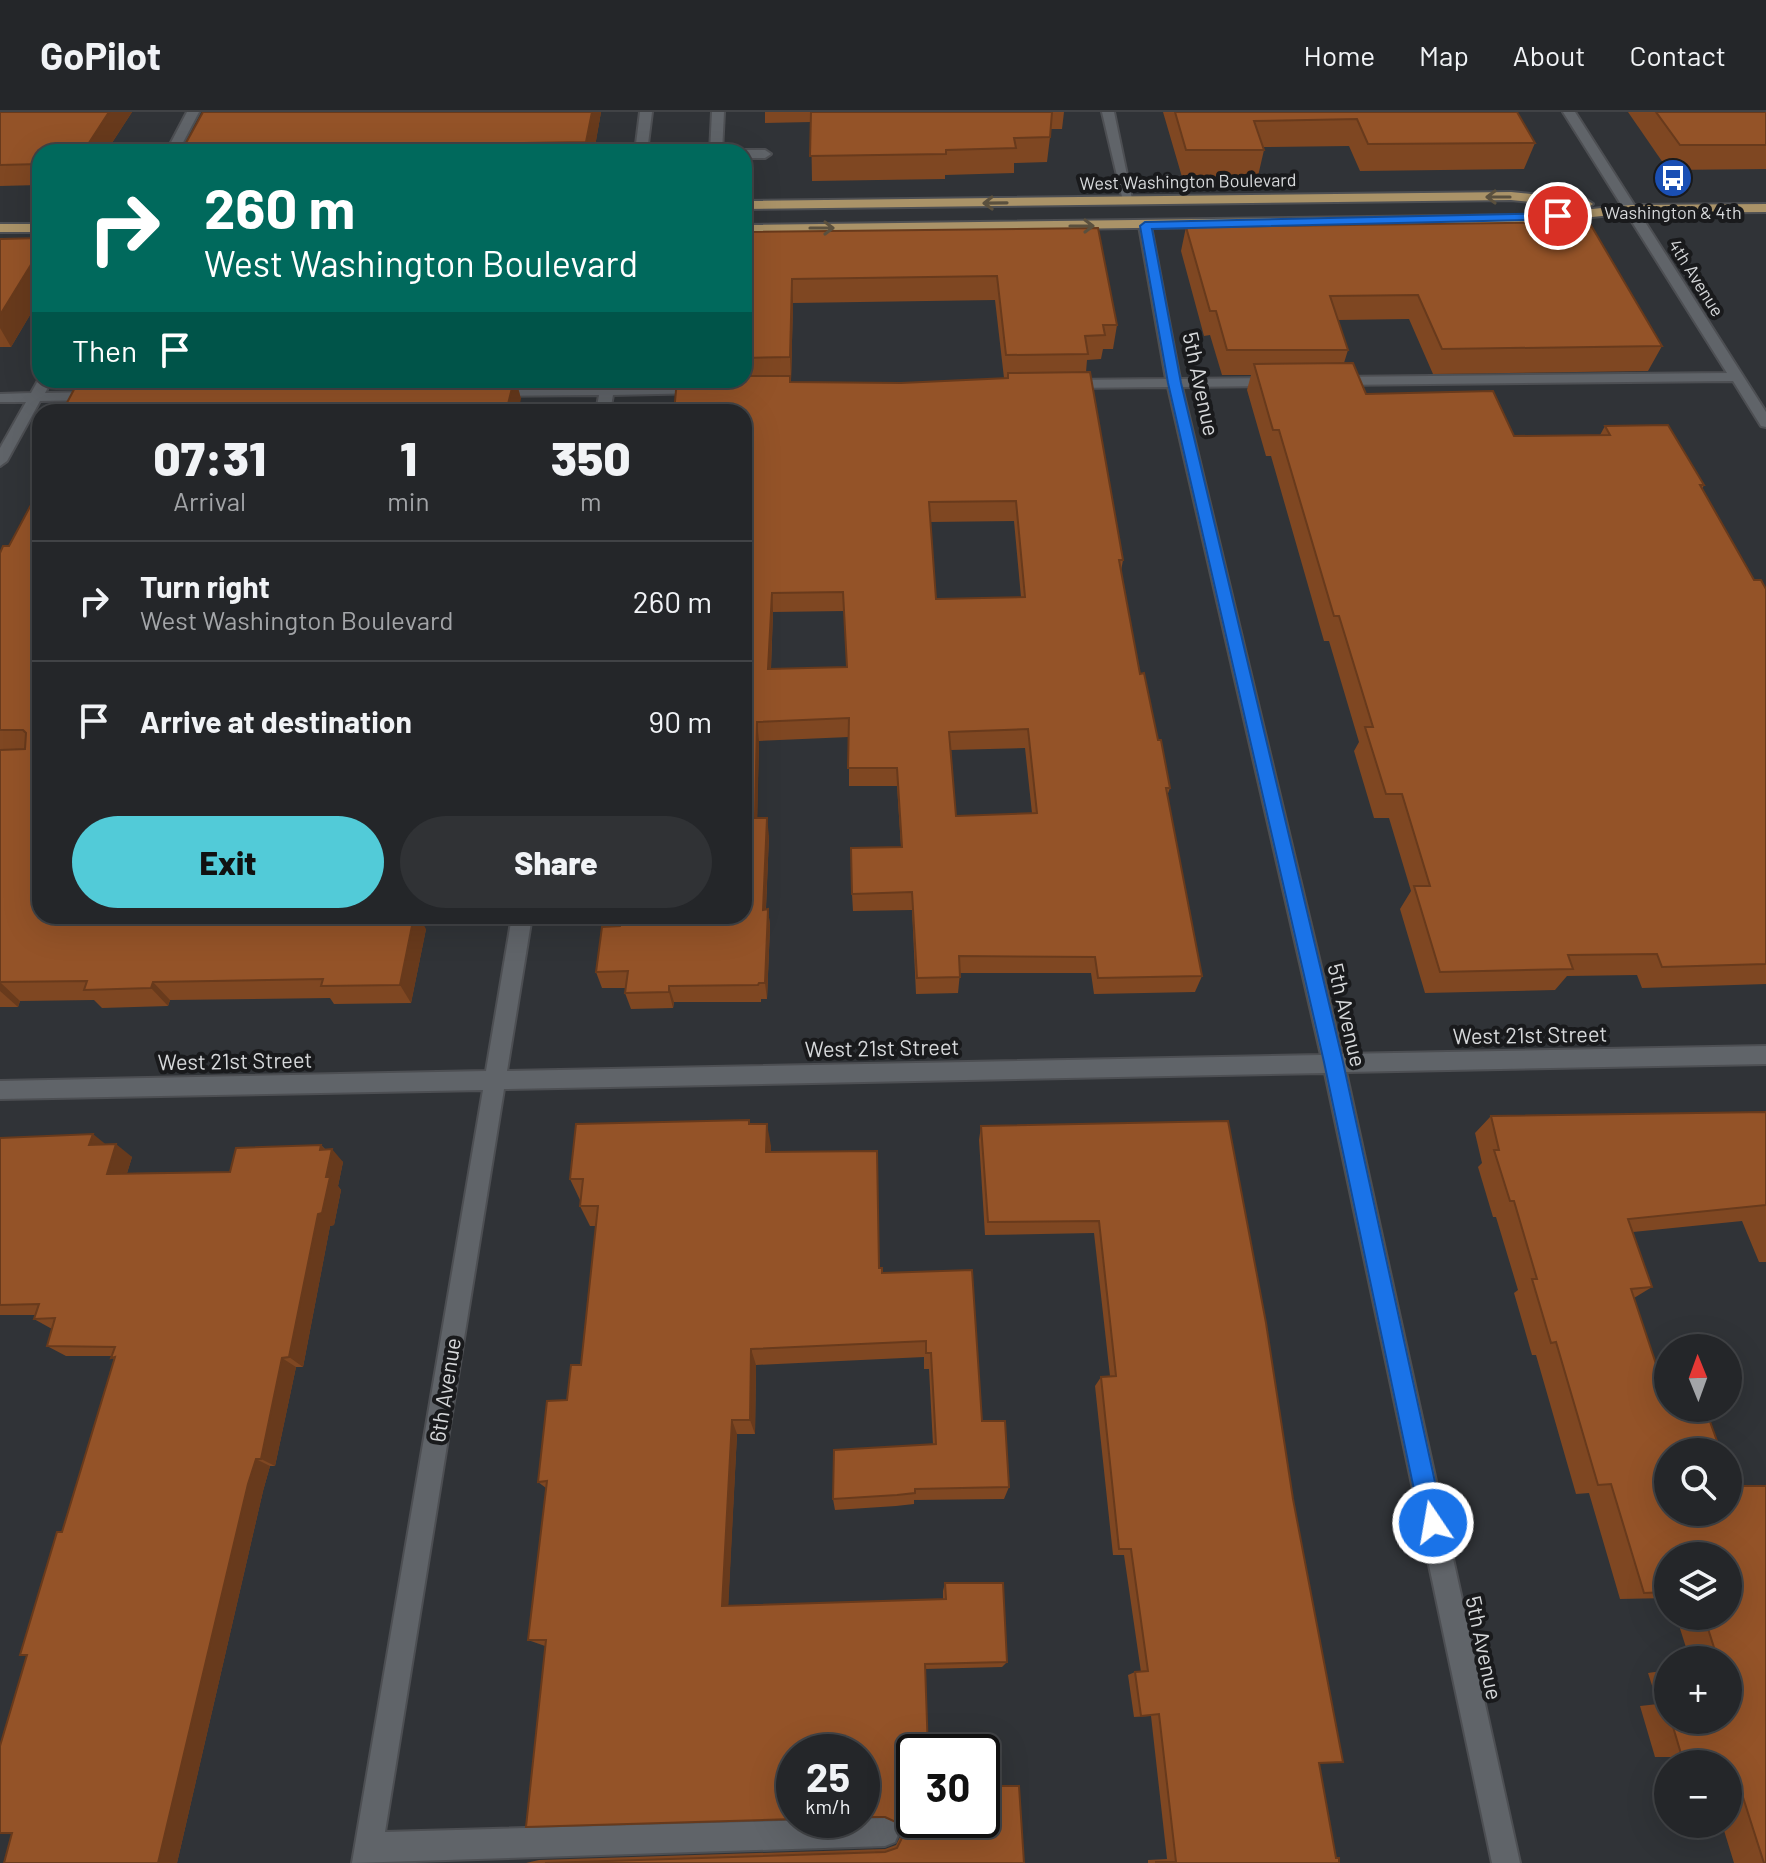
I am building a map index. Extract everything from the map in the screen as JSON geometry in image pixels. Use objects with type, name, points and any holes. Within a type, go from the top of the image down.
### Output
[{"type":"main road","name":"West Washington Boulevard","points":[[752,205],[1511,196],[1631,209]]},
{"type":"main road","name":"West Washington Boulevard","points":[[752,229],[1534,219],[1631,209],[1766,208]]},
{"type":"main road","points":[[0,228],[32,228]]},
{"type":"street","points":[[176,144],[193,112]]},
{"type":"street","points":[[642,144],[646,112]]},
{"type":"street","points":[[716,144],[718,112]]},
{"type":"street","points":[[1108,112],[1129,201]]},
{"type":"street","name":"4th Avenue","points":[[1569,112],[1766,423]]},
{"type":"street","points":[[752,154],[765,154]]},
{"type":"street","name":"5th Avenue","points":[[1145,226],[1174,383],[1333,1062],[1506,1863]]},
{"type":"street","points":[[1050,385],[1737,377]]},
{"type":"street","points":[[0,461],[40,388]]},
{"type":"street","points":[[479,392],[552,388]]},
{"type":"street","points":[[690,388],[718,389]]},
{"type":"street","points":[[0,398],[115,396]]},
{"type":"street","name":"6th Avenue","points":[[368,1855],[521,924]]},
{"type":"street","name":"West 21st Street","points":[[0,1090],[1766,1055]]},
{"type":"street","points":[[368,1855],[885,1832]]},
{"type":"building","points":[[0,112],[109,112],[88,144],[32,144],[32,164],[0,165]]},
{"type":"building","points":[[203,112],[592,112],[586,142],[185,144]]},
{"type":"building","points":[[811,112],[1052,112],[1050,137],[1014,138],[1016,148],[946,150],[946,154],[810,156]]},
{"type":"building","points":[[1175,112],[1517,112],[1535,143],[1368,144],[1357,119],[1254,121],[1264,150],[1186,150]]},
{"type":"building","points":[[1656,112],[1766,112],[1766,145],[1680,145]]},
{"type":"building","points":[[1589,222],[1662,346],[1442,349],[1418,295],[1330,296],[1348,350],[1227,350],[1216,311],[1210,311],[1186,227]]},
{"type":"building","points":[[1098,228],[1117,325],[1103,325],[1105,335],[1085,336],[1088,354],[1006,355],[997,276],[792,279],[790,357],[752,358],[752,232]]},
{"type":"building","points":[[32,238],[32,263],[0,315],[0,239]]},
{"type":"building","points":[[1353,363],[1366,394],[1493,391],[1514,436],[1610,435],[1605,426],[1668,425],[1754,580],[1761,580],[1766,589],[1766,964],[1662,967],[1657,954],[1568,955],[1573,969],[1440,972],[1414,886],[1430,886],[1402,794],[1386,794],[1365,727],[1373,727],[1339,616],[1334,616],[1279,430],[1273,430],[1254,364]]},
{"type":"building","points":[[1090,372],[1140,674],[1144,673],[1158,740],[1161,740],[1170,788],[1166,788],[1202,976],[1098,978],[1095,957],[959,956],[960,977],[917,978],[912,892],[852,894],[851,848],[902,847],[897,768],[848,768],[849,718],[757,722],[755,818],[767,818],[763,910],[768,909],[765,983],[669,986],[669,992],[625,993],[628,971],[596,972],[602,927],[620,924],[752,924],[752,404],[675,404],[676,388],[752,388],[752,376],[790,376],[790,382],[901,383],[1008,378],[1008,373]],"holes":[[[1016,501],[1025,597],[936,599],[929,502]],[[843,592],[847,667],[768,669],[772,593]],[[1028,729],[1037,813],[956,816],[949,732]]]},
{"type":"building","points":[[75,388],[512,388],[508,404],[66,404]]},
{"type":"building","points":[[32,503],[32,924],[412,924],[400,985],[321,986],[323,979],[153,982],[151,988],[84,990],[87,981],[0,982],[0,750],[25,749],[26,733],[23,730],[0,730],[0,553],[3,546],[9,546]]},
{"type":"building","points":[[1766,1112],[1766,1205],[1628,1219],[1652,1287],[1631,1289],[1654,1358],[1654,1422],[1710,1422],[1716,1438],[1654,1438],[1654,1526],[1742,1526],[1742,1486],[1766,1486],[1766,1863],[1742,1794],[1742,1750],[1680,1750],[1675,1734],[1742,1734],[1742,1646],[1714,1646],[1708,1630],[1742,1630],[1742,1542],[1654,1542],[1654,1593],[1644,1593],[1611,1484],[1598,1485],[1556,1342],[1551,1343],[1532,1279],[1537,1279],[1514,1201],[1510,1201],[1494,1150],[1499,1150],[1491,1116]]},
{"type":"building","points":[[749,1120],[749,1124],[767,1124],[766,1152],[877,1151],[879,1268],[882,1268],[882,1273],[972,1270],[982,1421],[1005,1421],[1009,1487],[915,1489],[915,1493],[833,1499],[834,1450],[936,1444],[931,1353],[926,1353],[926,1341],[751,1349],[750,1420],[732,1420],[722,1606],[946,1599],[945,1583],[1003,1583],[1007,1662],[925,1664],[927,1734],[896,1734],[896,1822],[880,1817],[880,1734],[776,1734],[776,1820],[526,1827],[546,1640],[528,1640],[547,1481],[538,1482],[547,1401],[567,1400],[571,1365],[581,1365],[598,1206],[580,1206],[583,1179],[570,1179],[576,1124]]},
{"type":"building","points":[[1228,1121],[1266,1323],[1293,1499],[1343,1762],[1319,1763],[1339,1863],[1156,1863],[1176,1862],[1159,1714],[1141,1716],[1135,1672],[1148,1671],[1131,1549],[1119,1549],[1101,1377],[1116,1376],[1099,1221],[988,1222],[981,1126]]},
{"type":"building","points":[[93,1134],[89,1145],[116,1144],[107,1174],[230,1172],[236,1148],[321,1145],[320,1150],[332,1149],[326,1177],[330,1177],[322,1213],[318,1214],[289,1357],[282,1358],[261,1459],[256,1459],[248,1484],[158,1863],[4,1863],[12,1833],[0,1833],[0,1746],[27,1655],[20,1655],[57,1532],[62,1532],[115,1357],[111,1358],[115,1347],[47,1346],[55,1318],[34,1319],[39,1304],[0,1305],[0,1138]]},
{"type":"building","points":[[1000,1786],[1019,1786],[1024,1863],[545,1863],[885,1852],[897,1848],[902,1838],[1000,1838]]},
{"type":"place","name":"Washington & 4th","points":[[1673,178]]},
{"type":"route","points":[[1433,1523],[1333,1062],[1174,383],[1145,226],[1534,219],[1558,216]]}]
